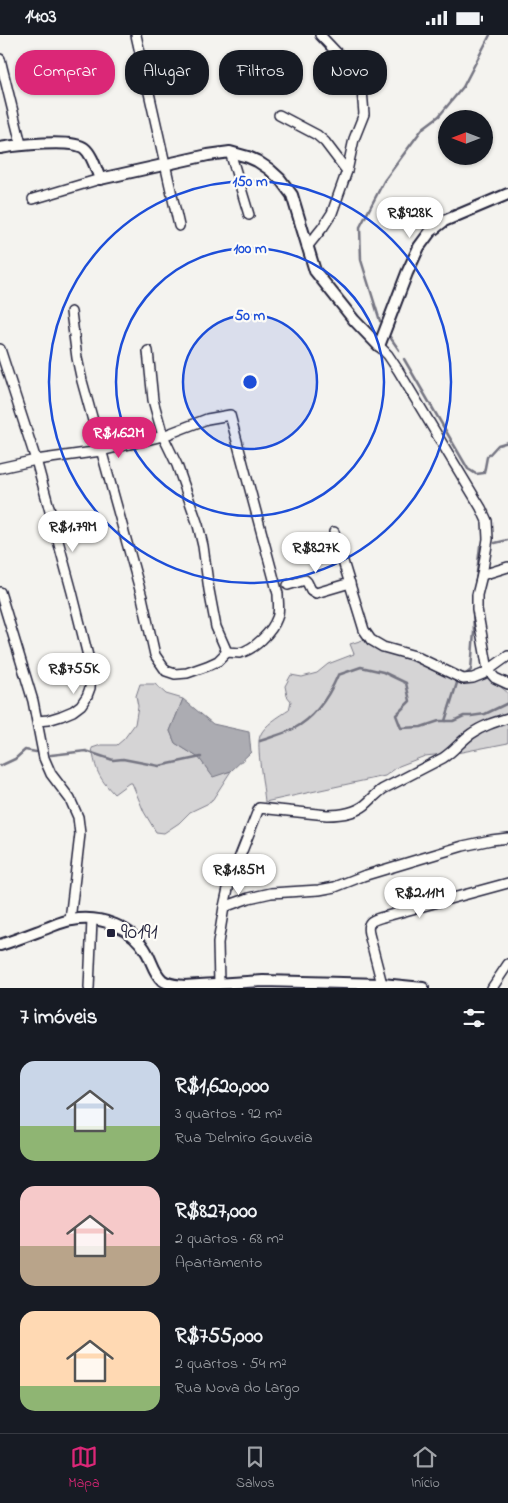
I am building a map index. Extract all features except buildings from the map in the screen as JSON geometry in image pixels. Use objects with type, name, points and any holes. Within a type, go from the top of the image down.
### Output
[{"type":"street","points":[[136,35],[179,226]]},
{"type":"street","points":[[307,247],[332,213],[347,171],[354,139],[364,114],[359,77],[320,35]]},
{"type":"street","points":[[0,59],[20,144]]},
{"type":"street","points":[[279,115],[317,135],[325,142],[347,171]]},
{"type":"street","points":[[0,148],[20,144],[67,144],[82,146],[89,154],[100,179]]},
{"type":"street","points":[[230,152],[249,215]]},
{"type":"street","points":[[33,199],[100,179],[165,163],[230,152],[256,161],[269,169],[286,186],[292,195],[315,271],[354,320],[388,355],[481,507],[487,521],[488,539],[476,609],[488,669],[495,678],[508,684]]},
{"type":"street","points":[[379,346],[407,273],[419,247],[426,237],[444,221],[508,194]]},
{"type":"street","points":[[0,468],[36,460],[101,451],[162,435],[207,419],[230,415],[278,594],[277,619],[264,638],[249,649],[240,653],[227,652],[218,661],[207,667],[187,673],[175,674],[166,671],[161,664],[155,655],[142,597],[101,451],[77,359],[71,312]]},
{"type":"street","points":[[0,349],[36,460],[91,668],[88,696],[81,705],[61,716],[37,721]]},
{"type":"street","points":[[148,351],[153,399],[162,435],[177,465],[198,525],[216,627],[227,652]]},
{"type":"street","points":[[334,532],[364,630],[371,640],[383,647],[415,656],[463,679],[479,676],[508,656]]},
{"type":"street","points":[[482,575],[508,567]]},
{"type":"street","points":[[288,585],[305,580],[311,591],[316,593],[350,583]]},
{"type":"street","points":[[0,592],[33,701],[44,758],[51,774],[70,799],[78,817],[80,834],[70,920]]},
{"type":"street","points":[[219,984],[218,943],[229,884],[260,808],[327,815],[354,811],[366,804],[383,789],[451,753],[470,735],[482,727],[508,718]]},
{"type":"street","points":[[224,907],[271,893],[320,890],[335,887],[363,876],[463,846],[508,838]]},
{"type":"street","points":[[382,984],[367,928],[369,923],[383,917],[508,883]]},
{"type":"street","points":[[0,945],[70,920],[92,920],[117,925],[129,932],[139,941],[162,980],[174,985],[195,987],[219,984],[382,984],[424,988]]},
{"type":"street","points":[[89,988],[92,920]]},
{"type":"street","points":[[492,988],[508,965]]},
{"type":"shaded area","points":[[366,639],[370,645],[413,658],[443,674],[482,679],[490,678],[508,693],[508,743],[462,752],[425,756],[399,766],[385,776],[265,802],[260,758],[260,736],[269,725],[289,710],[291,701],[287,696],[285,686],[291,675],[302,677],[317,673],[328,664],[354,654],[350,644]]},
{"type":"shaded area","points":[[140,684],[155,684],[166,694],[183,699],[170,731],[175,743],[199,758],[213,776],[231,771],[211,802],[190,812],[179,823],[164,833],[156,832],[144,812],[132,783],[129,783],[114,794],[98,773],[92,748],[101,745],[117,745],[124,739],[135,724],[138,706],[136,696]]},
{"type":"shaded area","points":[[183,699],[213,724],[249,732],[251,752],[231,771],[213,777],[199,758],[175,743],[170,731]]},
{"type":"waterway","points":[[380,321],[361,260],[360,227],[384,181],[423,128],[439,116],[463,87],[490,35]]},
{"type":"waterway","points":[[390,337],[399,350]]},
{"type":"waterway","points":[[404,359],[468,469],[476,474],[484,473],[487,457],[498,445],[508,442]]},
{"type":"waterway","points":[[495,543],[508,540]]},
{"type":"waterway","points":[[476,581],[480,546]]},
{"type":"waterway","points":[[466,674],[471,670],[474,632],[473,611]]},
{"type":"waterway","points":[[260,741],[293,729],[308,719],[320,706],[338,675],[361,667],[383,672],[406,683],[410,701],[396,715],[401,728],[421,727],[439,721],[453,721],[464,716],[485,714],[508,703]]},
{"type":"waterway","points":[[445,721],[457,683]]},
{"type":"waterway","points":[[0,766],[15,759],[25,750],[36,752]]},
{"type":"waterway","points":[[51,755],[86,751],[113,760],[123,759],[159,766],[201,757]]},
{"type":"place","name":"90191","points":[[111,933]]}]
